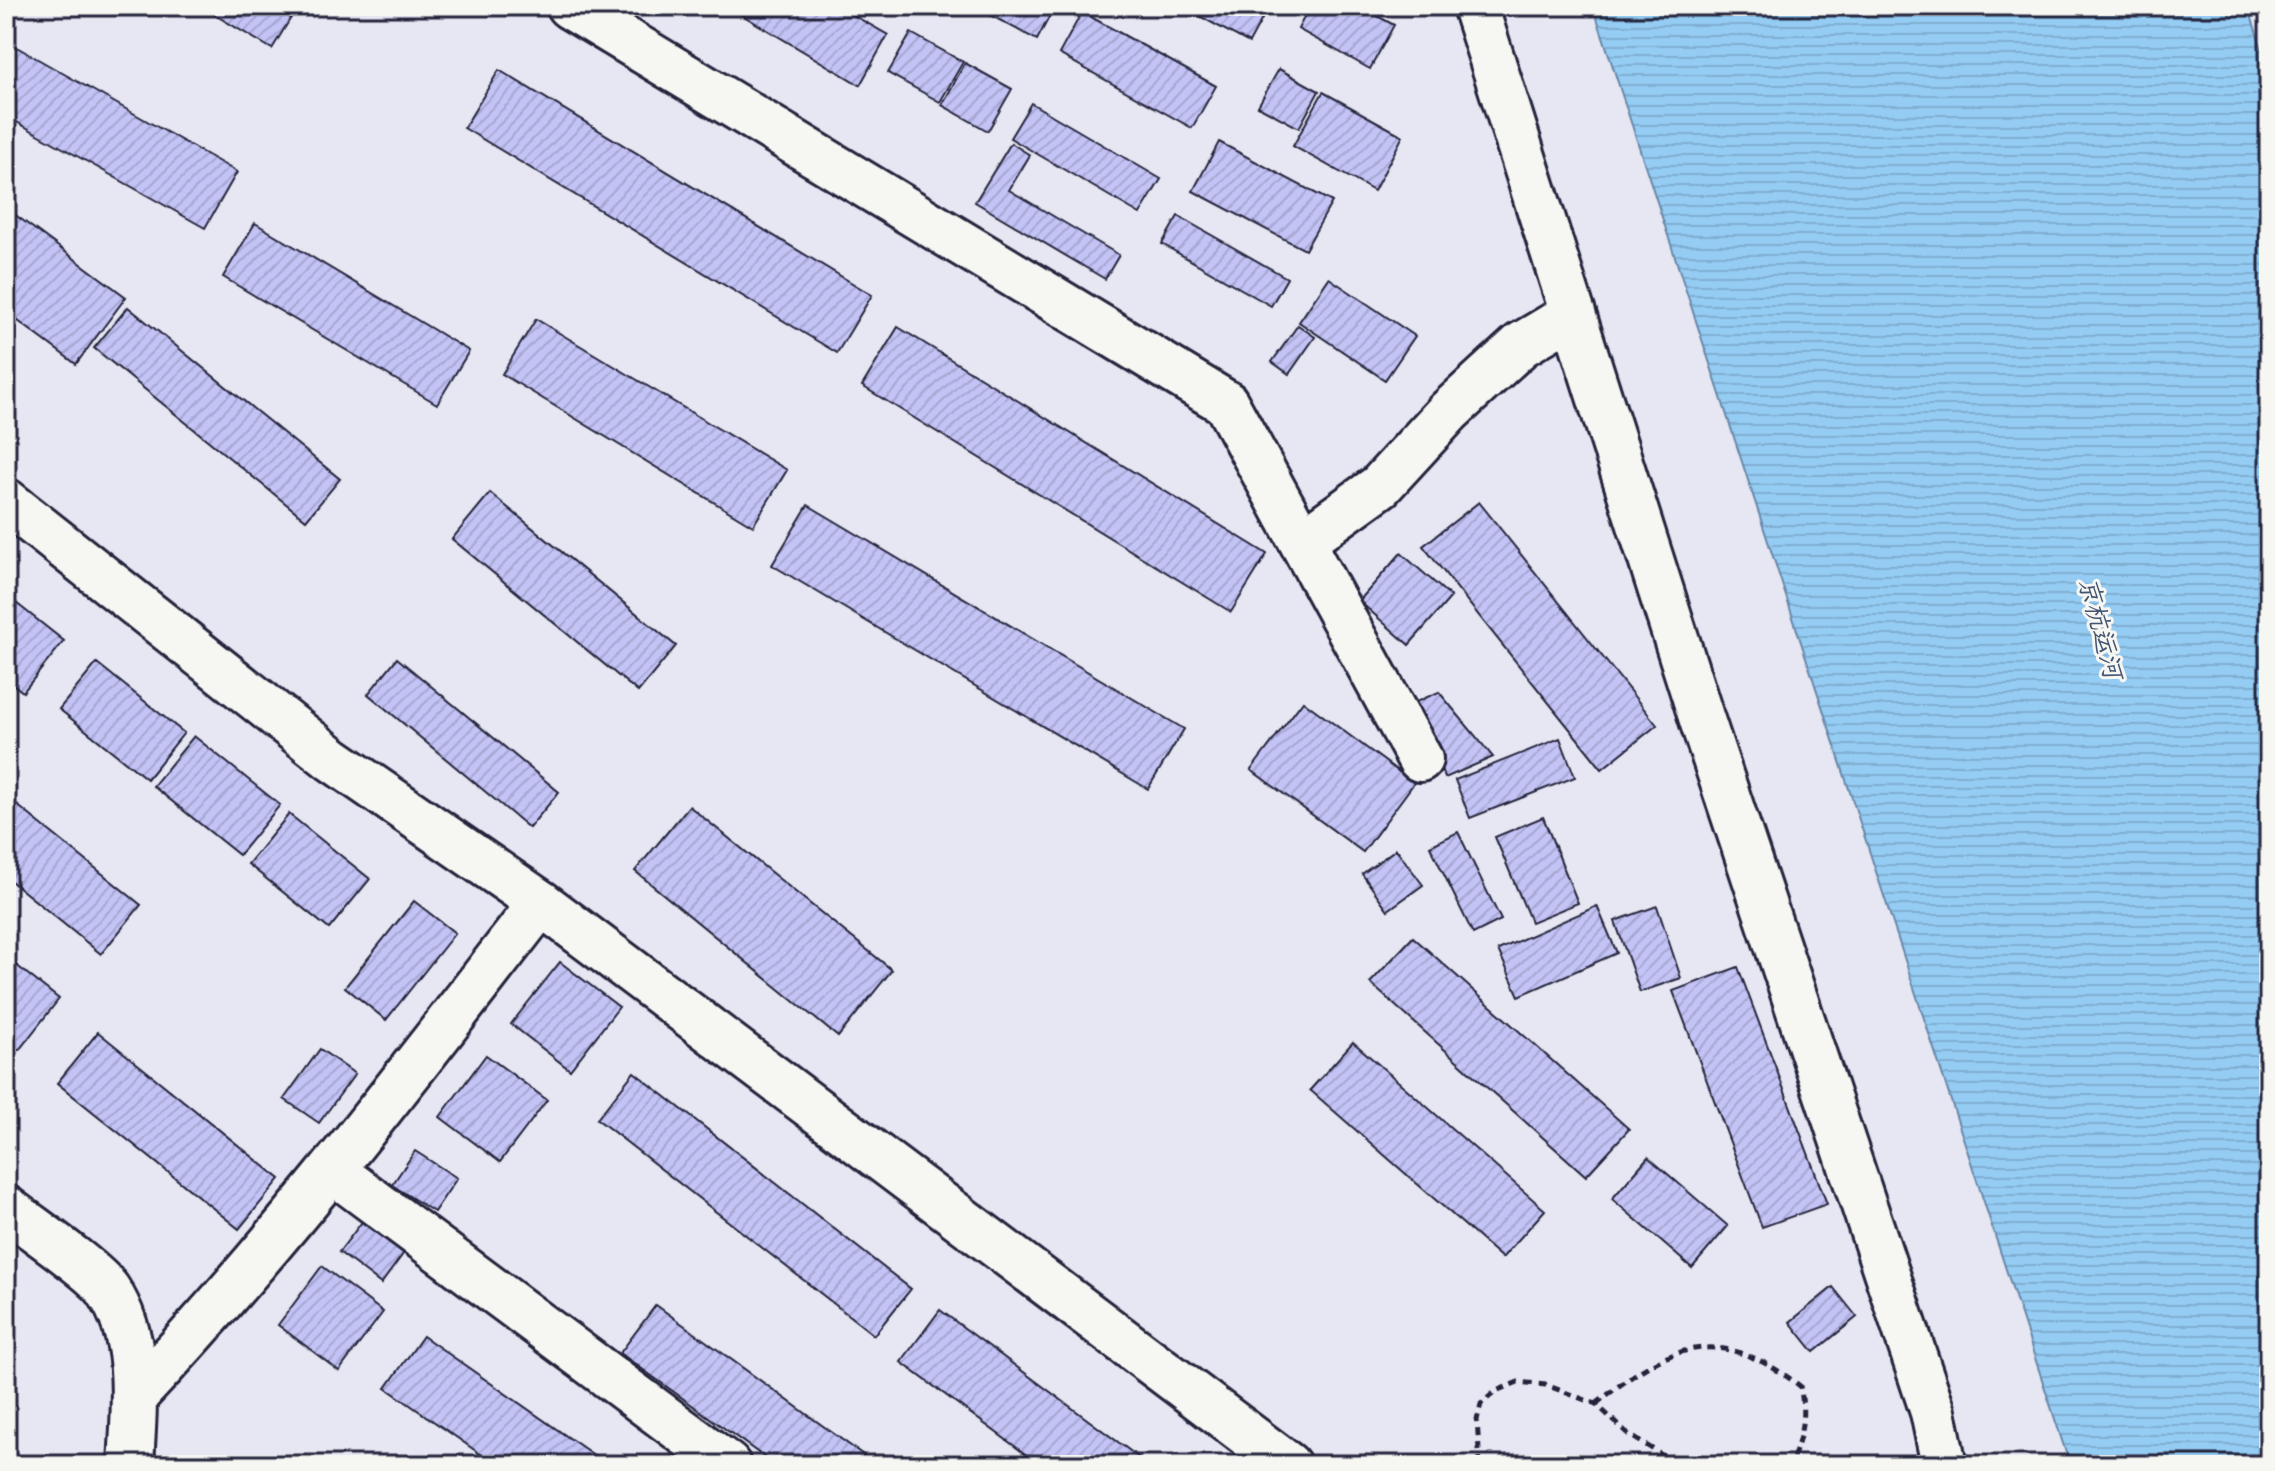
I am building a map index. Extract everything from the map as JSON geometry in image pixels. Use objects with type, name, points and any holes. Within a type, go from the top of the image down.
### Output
[{"type":"street","points":[[569,6],[1226,403],[1420,759]]},
{"type":"street","points":[[1475,6],[1703,723],[1933,1412],[1944,1465]]},
{"type":"street","points":[[1302,542],[1380,486],[1449,411],[1521,345],[1573,314]]},
{"type":"street","points":[[6,501],[332,759],[541,903],[1288,1465]]},
{"type":"street","points":[[135,1396],[205,1322],[333,1171],[541,903]]},
{"type":"street","points":[[333,1171],[728,1465]]},
{"type":"street","points":[[6,1208],[107,1288],[129,1336],[135,1396],[131,1465]]},
{"type":"path","points":[[1596,1404],[1628,1378],[1690,1347],[1741,1352],[1800,1386],[1804,1405],[1796,1453],[1790,1465]]},
{"type":"path","points":[[1480,1465],[1477,1420],[1481,1404],[1496,1391],[1518,1382],[1546,1385],[1596,1404],[1628,1434],[1678,1465]]},
{"type":"water","name":"京杭运河","points":[[1593,6],[2248,6],[2269,71],[2269,1465],[2070,1465]]},
{"type":"building","points":[[200,6],[298,6],[272,49]]},
{"type":"building","points":[[727,6],[837,6],[888,35],[860,85]]},
{"type":"building","points":[[973,6],[1055,6],[1037,40]]},
{"type":"building","points":[[1181,6],[1269,6],[1249,43]]},
{"type":"building","points":[[1310,6],[1359,6],[1394,25],[1370,69],[1298,29]]},
{"type":"building","points":[[1082,12],[1216,86],[1192,128],[1059,54]]},
{"type":"building","points":[[911,33],[963,62],[940,102],[888,73]]},
{"type":"building","points":[[6,41],[237,172],[205,228],[6,116]]},
{"type":"building","points":[[965,63],[1012,89],[988,131],[942,105]]},
{"type":"building","points":[[1279,69],[1319,91],[1299,128],[1258,106]]},
{"type":"building","points":[[499,70],[872,295],[837,353],[464,128]]},
{"type":"building","points":[[1323,92],[1403,136],[1374,191],[1293,146]]},
{"type":"building","points":[[1031,103],[1161,179],[1140,214],[1010,138]]},
{"type":"building","points":[[1219,142],[1332,202],[1305,250],[1193,191]]},
{"type":"building","points":[[1011,143],[1030,155],[1009,190],[1119,255],[1105,279],[975,202]]},
{"type":"building","points":[[6,208],[126,297],[76,364],[6,312]]},
{"type":"building","points":[[1178,216],[1287,278],[1271,306],[1162,244]]},
{"type":"building","points":[[255,223],[469,351],[437,404],[223,277]]},
{"type":"building","points":[[1329,278],[1415,336],[1385,380],[1299,322]]},
{"type":"building","points":[[128,307],[340,479],[306,520],[94,348]]},
{"type":"building","points":[[536,319],[787,470],[753,526],[502,374]]},
{"type":"building","points":[[1298,325],[1315,337],[1289,374],[1272,362]]},
{"type":"building","points":[[898,327],[1267,554],[1231,612],[862,386]]},
{"type":"building","points":[[490,493],[676,646],[638,692],[452,539]]},
{"type":"building","points":[[1479,502],[1657,725],[1602,769],[1423,546]]},
{"type":"building","points":[[808,505],[1184,729],[1148,789],[772,565]]},
{"type":"building","points":[[1401,553],[1451,597],[1409,645],[1359,601]]},
{"type":"building","points":[[6,595],[64,641],[23,692],[6,679]]},
{"type":"building","points":[[397,658],[559,792],[529,828],[368,694]]},
{"type":"building","points":[[97,663],[184,733],[147,779],[59,709]]},
{"type":"building","points":[[1439,692],[1493,757],[1445,778],[1411,704]]},
{"type":"building","points":[[1303,701],[1414,783],[1363,852],[1251,770]]},
{"type":"building","points":[[194,736],[280,805],[239,855],[153,786]]},
{"type":"building","points":[[1560,738],[1575,777],[1470,818],[1455,780]]},
{"type":"building","points":[[6,796],[141,905],[101,954],[6,877]]},
{"type":"building","points":[[689,806],[892,970],[838,1037],[635,871]]},
{"type":"building","points":[[289,814],[370,879],[329,929],[248,864]]},
{"type":"building","points":[[1543,817],[1578,903],[1531,922],[1495,837]]},
{"type":"building","points":[[1458,832],[1501,920],[1473,934],[1430,846]]},
{"type":"building","points":[[1396,849],[1423,885],[1388,910],[1362,874]]},
{"type":"building","points":[[414,901],[455,933],[386,1020],[345,987]]},
{"type":"building","points":[[1597,906],[1617,953],[1519,996],[1498,950]]},
{"type":"building","points":[[1657,906],[1681,978],[1640,992],[1615,921]]},
{"type":"building","points":[[1413,937],[1629,1129],[1586,1176],[1370,983]]},
{"type":"building","points":[[6,957],[59,999],[19,1050],[6,1040]]},
{"type":"building","points":[[560,962],[619,1007],[570,1070],[511,1024]]},
{"type":"building","points":[[1738,967],[1827,1204],[1762,1227],[1673,991]]},
{"type":"building","points":[[98,1032],[280,1179],[239,1229],[57,1083]]},
{"type":"building","points":[[1353,1042],[1545,1210],[1502,1258],[1310,1090]]},
{"type":"building","points":[[320,1049],[355,1074],[319,1123],[284,1099]]},
{"type":"building","points":[[486,1055],[547,1100],[500,1162],[440,1117]]},
{"type":"building","points":[[634,1072],[911,1289],[874,1335],[597,1119]]},
{"type":"building","points":[[415,1151],[457,1178],[434,1212],[392,1185]]},
{"type":"building","points":[[1648,1157],[1728,1226],[1692,1268],[1612,1199]]},
{"type":"building","points":[[365,1218],[406,1250],[381,1284],[339,1252]]},
{"type":"building","points":[[322,1266],[383,1312],[339,1371],[278,1325]]},
{"type":"building","points":[[1833,1287],[1857,1317],[1814,1352],[1790,1322]]},
{"type":"building","points":[[656,1305],[877,1465],[775,1465],[620,1353]]},
{"type":"building","points":[[940,1310],[1149,1465],[1040,1465],[901,1362]]},
{"type":"building","points":[[423,1336],[608,1465],[496,1465],[386,1388]]}]
